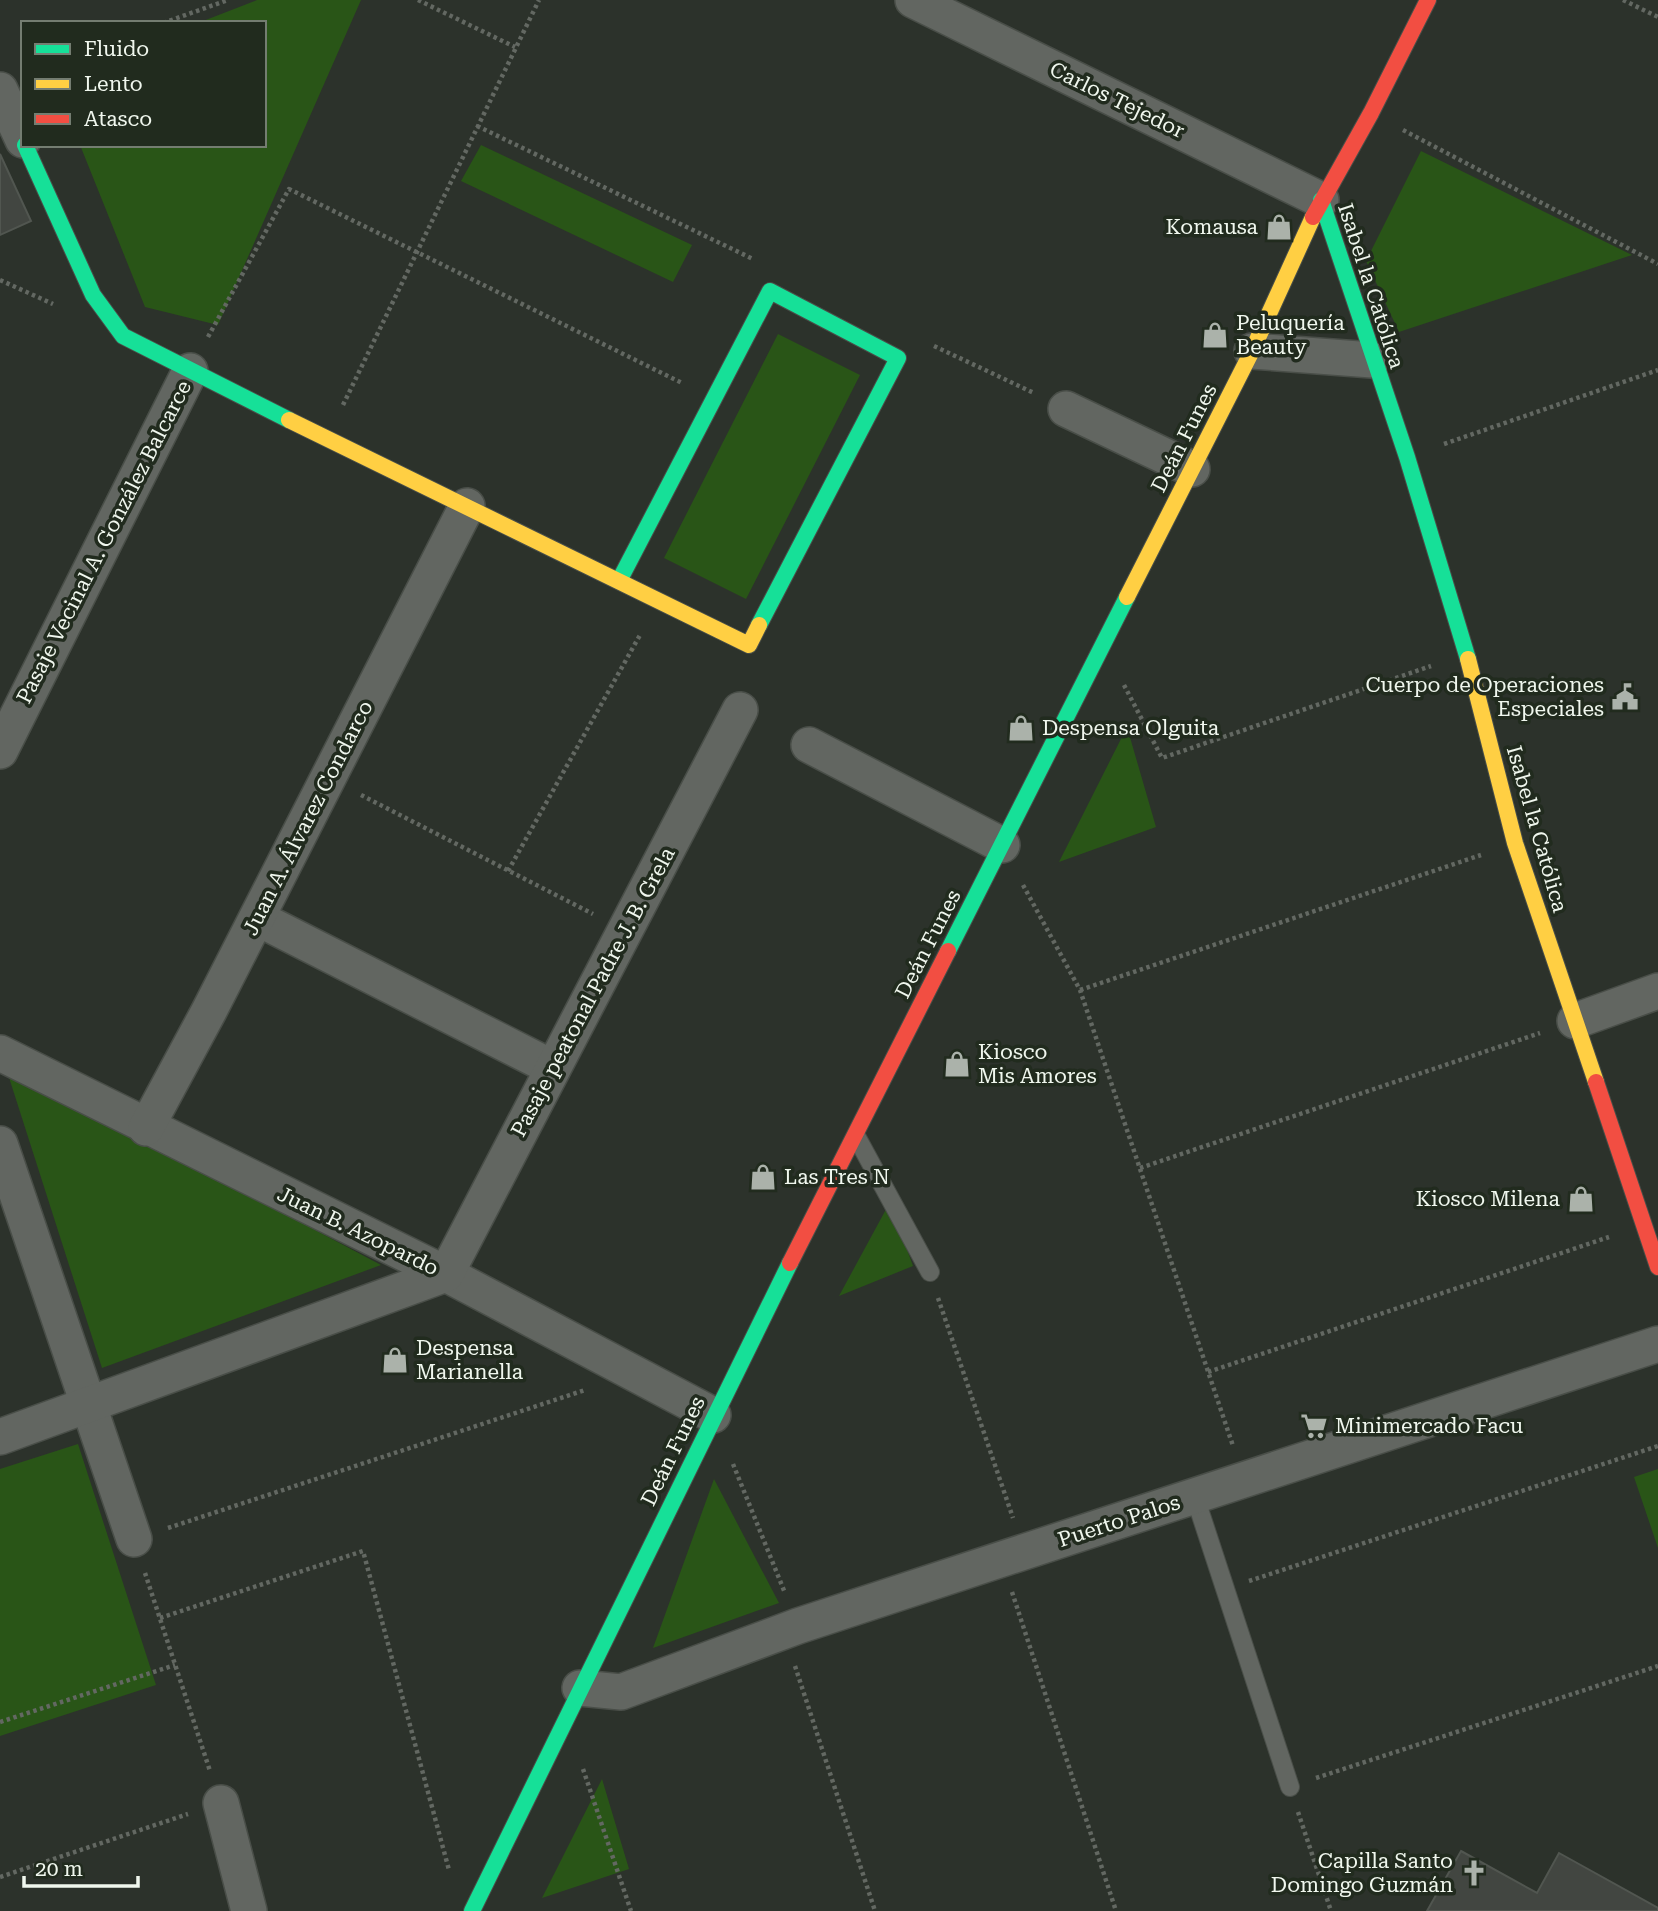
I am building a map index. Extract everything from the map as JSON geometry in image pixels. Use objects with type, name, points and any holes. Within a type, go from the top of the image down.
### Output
[{"type":"street","name":"Carlos Tejedor","points":[[912,0],[1321,200]]},
{"type":"street","name":"Deán Funes","points":[[472,1911],[713,1415],[1252,351],[1321,200],[1371,113],[1428,0]]},
{"type":"street","points":[[0,90],[21,136]]},
{"type":"street","points":[[26,147],[93,295],[123,336],[190,371],[749,645],[898,358],[770,291],[619,581]]},
{"type":"street","name":"Isabel la Católica","points":[[1321,200],[1372,360],[1407,457],[1466,654],[1515,843],[1658,1267]]},
{"type":"street","points":[[1252,351],[1372,360]]},
{"type":"street","name":"Pasaje Vecinal A. González Balcarce","points":[[0,751],[190,371]]},
{"type":"street","points":[[1066,409],[1192,469]]},
{"type":"street","name":"Juan A. Álvarez Condarco","points":[[146,1128],[257,918],[467,506]]},
{"type":"street","name":"Pasaje peatonal Padre J. B. Grela","points":[[446,1273],[740,710]]},
{"type":"street","points":[[809,745],[1002,845]]},
{"type":"street","points":[[257,918],[553,1068]]},
{"type":"street","points":[[1575,1021],[1658,991]]},
{"type":"street","name":"Juan B. Azopardo","points":[[0,1053],[146,1128],[446,1273],[638,1372],[713,1415]]},
{"type":"street","points":[[0,1144],[134,1539]]},
{"type":"street","points":[[0,1437],[446,1273]]},
{"type":"street","name":"Puerto Palos","points":[[573,1703],[621,1692],[791,1629],[1658,1344]]},
{"type":"street","points":[[221,1803],[249,1911]]},
{"type":"lane","points":[[855,1135],[930,1272]]},
{"type":"lane","points":[[1195,1497],[1290,1787]]},
{"type":"path","points":[[169,21],[228,0]]},
{"type":"path","points":[[418,0],[515,47]]},
{"type":"path","points":[[327,437],[539,0]]},
{"type":"path","points":[[1623,0],[1658,17]]},
{"type":"path","points":[[1371,113],[1658,264]]},
{"type":"path","points":[[190,371],[289,189],[714,398]]},
{"type":"path","points":[[1407,457],[1658,370]]},
{"type":"path","points":[[508,871],[659,601]]},
{"type":"path","points":[[1103,644],[1162,758],[1466,654]]},
{"type":"path","points":[[328,779],[625,930]]},
{"type":"path","points":[[1080,990],[1515,843]]},
{"type":"path","points":[[1002,845],[1080,990],[1245,1480]]},
{"type":"path","points":[[1140,1168],[1575,1021]]},
{"type":"path","points":[[1208,1371],[1644,1225]]},
{"type":"path","points":[[930,1272],[1116,1911]]},
{"type":"path","points":[[0,1877],[221,1803],[134,1539],[638,1372]]},
{"type":"path","points":[[713,1415],[791,1629],[876,1911]]},
{"type":"path","points":[[1225,1589],[1658,1446]]},
{"type":"path","points":[[160,1618],[363,1551],[450,1871]]},
{"type":"path","points":[[0,1722],[176,1665]]},
{"type":"path","points":[[1331,1911],[1290,1787],[1658,1666]]},
{"type":"path","points":[[573,1703],[631,1911]]},
{"type":"green space","points":[[257,0],[361,0],[218,325],[145,307],[81,147],[266,147],[266,21],[203,21]]},
{"type":"green space","points":[[481,145],[692,245],[673,282],[461,181]]},
{"type":"green space","points":[[1421,151],[1632,255],[1399,332],[1366,261]]},
{"type":"green space","points":[[778,334],[860,375],[746,599],[664,558]]},
{"type":"green space","points":[[1127,727],[1156,827],[1059,862]]},
{"type":"green space","points":[[5,1065],[381,1265],[102,1368]]},
{"type":"green space","points":[[890,1202],[913,1266],[839,1296]]},
{"type":"green space","points":[[78,1444],[156,1685],[0,1736],[0,1469]]},
{"type":"green space","points":[[1658,1469],[1658,1548],[1634,1477]]},
{"type":"green space","points":[[714,1479],[779,1603],[653,1648]]},
{"type":"green space","points":[[602,1779],[629,1869],[542,1898]]},
{"type":"building","points":[[0,154],[31,221],[0,235]]},
{"type":"building","name":"Capilla Santo Domingo Guzmán","points":[[1461,1851],[1537,1893],[1559,1853],[1658,1908],[1658,1911],[1427,1911]]},
{"type":"traffic: fast","points":[[26,147],[93,295],[123,336],[289,420]]},
{"type":"traffic: fast","points":[[1321,200],[1407,457],[1468,659]]},
{"type":"traffic: fast","points":[[619,581],[770,291],[898,358],[759,625]]},
{"type":"traffic: fast","points":[[948,951],[1127,597]]},
{"type":"traffic: fast","points":[[472,1911],[790,1263]]},
{"type":"traffic: slow","points":[[1127,597],[1252,351],[1313,217]]},
{"type":"traffic: slow","points":[[289,420],[749,645],[759,625]]},
{"type":"traffic: slow","points":[[1468,659],[1515,843],[1596,1082]]},
{"type":"traffic: jam","points":[[1313,217],[1371,113],[1428,0]]},
{"type":"traffic: jam","points":[[790,1263],[948,951]]},
{"type":"traffic: jam","points":[[1596,1082],[1658,1267]]},
{"type":"place","name":"Komausa","points":[[1279,227]]},
{"type":"place","name":"Peluquería Beauty","points":[[1215,335]]},
{"type":"place","name":"Cuerpo de Operaciones Especiales","points":[[1625,697]]},
{"type":"place","name":"Despensa Olguita","points":[[1021,728]]},
{"type":"place","name":"Kiosco Mis Amores","points":[[957,1064]]},
{"type":"place","name":"Las Tres N","points":[[763,1177]]},
{"type":"place","name":"Kiosco Milena","points":[[1581,1199]]},
{"type":"place","name":"Despensa Marianella","points":[[395,1360]]},
{"type":"place","name":"Minimercado Facu","points":[[1314,1426]]},
{"type":"place","name":"Capilla Santo Domingo Guzmán","points":[[1474,1873]]}]
